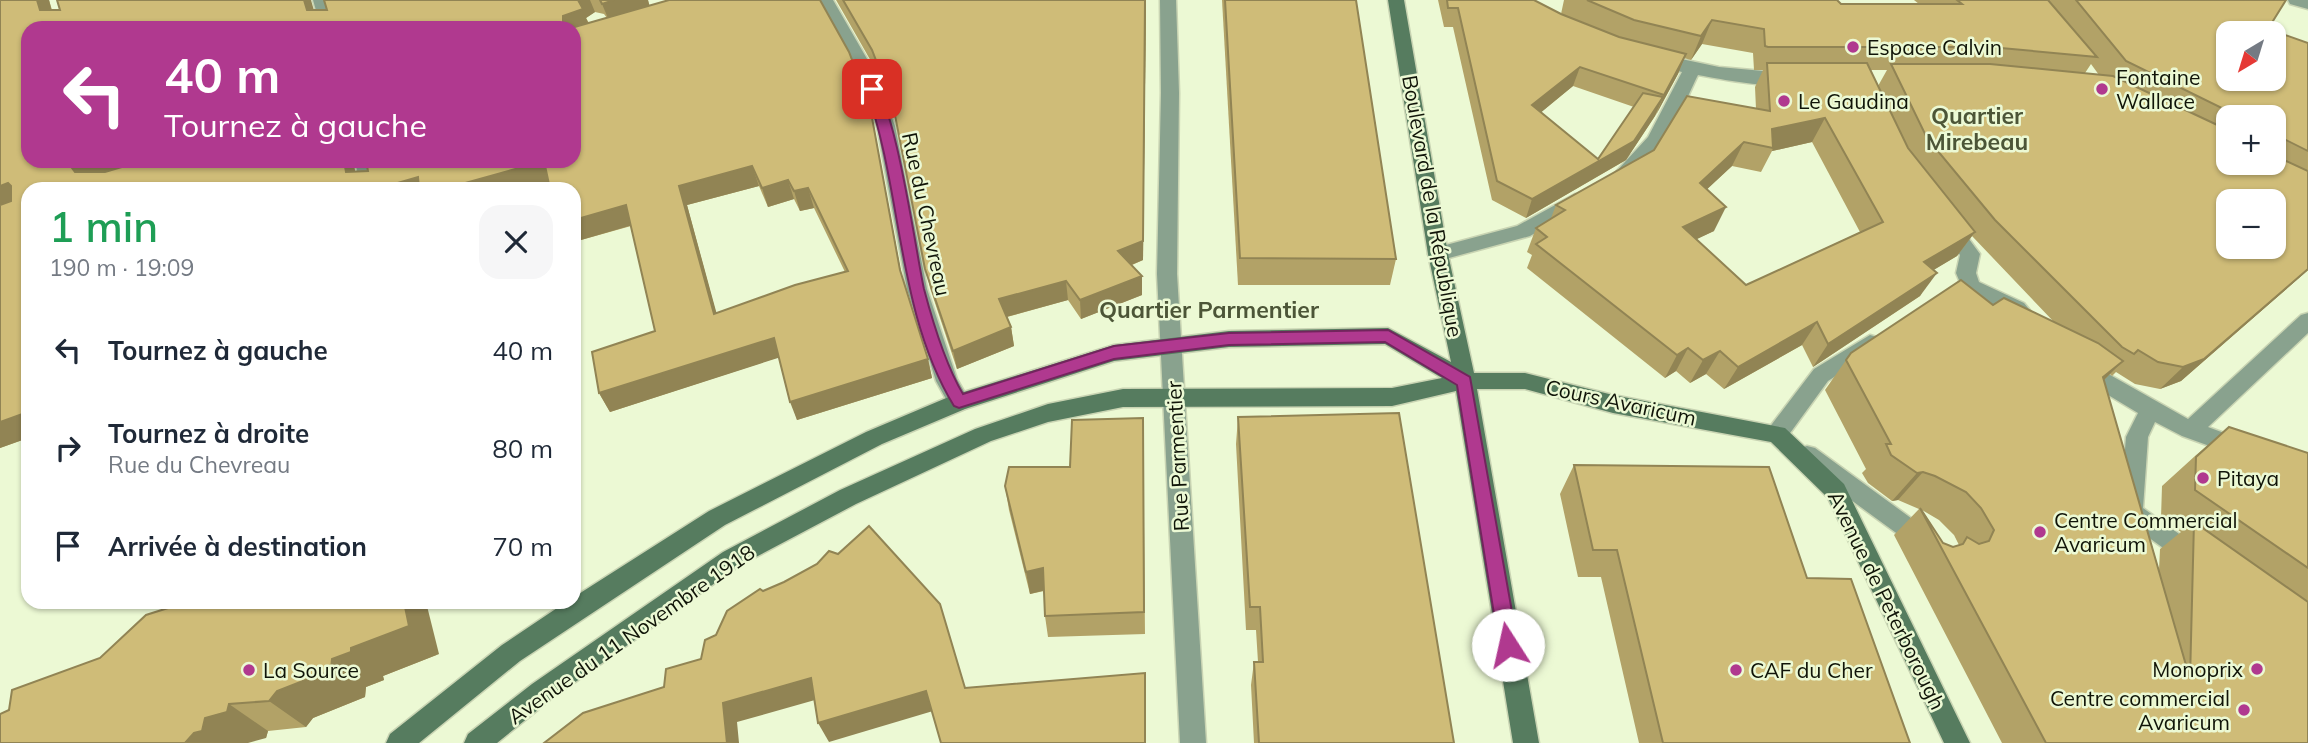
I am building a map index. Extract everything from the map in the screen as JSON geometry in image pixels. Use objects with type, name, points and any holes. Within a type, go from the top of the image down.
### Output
[{"type":"main road","name":"Boulevard de la République","points":[[1396,0],[1438,254],[1465,381],[1526,743]]},
{"type":"main road","name":"Avenue du 11 Novembre 1918","points":[[581,605],[717,519],[874,438],[959,401],[1114,353],[1229,339],[1388,336],[1465,381]]},
{"type":"main road","name":"Cours Avaricum","points":[[1465,381],[1525,380],[1613,404],[1777,434]]},
{"type":"main road","name":"Avenue du 11 Novembre 1918","points":[[477,743],[541,692],[731,559],[848,497],[983,435],[1048,413],[1123,398],[1284,400],[1392,397],[1465,381]]},
{"type":"main road","name":"Avenue de Peterborough","points":[[1777,434],[1836,491],[1958,743]]},
{"type":"main road","name":"Avenue du 11 Novembre 1918","points":[[399,743],[512,653],[575,609]]},
{"type":"street","points":[[321,0],[327,21]]},
{"type":"street","name":"Rue du Chevreau","points":[[825,0],[865,71],[886,126],[917,289],[947,381],[959,401]]},
{"type":"street","name":"Rue Parmentier","points":[[1168,0],[1170,93],[1167,274],[1193,743]]},
{"type":"street","points":[[2296,0],[2308,4]]},
{"type":"street","points":[[1631,53],[1692,69],[1757,79],[1810,79]]},
{"type":"street","points":[[1438,254],[1523,231],[1636,167],[1655,139],[1692,69]]},
{"type":"street","points":[[1939,214],[1970,254],[1962,289],[2017,308],[2035,325]]},
{"type":"street","points":[[2190,429],[2308,321]]},
{"type":"street","points":[[1888,331],[1821,375],[1777,434],[1879,505],[1936,554]]},
{"type":"street","points":[[2071,359],[2089,376],[2150,410],[2190,429],[2256,454]]},
{"type":"street","points":[[2150,410],[2137,438],[2131,512],[2208,568]]},
{"type":"building","points":[[0,0],[37,0],[40,10],[60,10],[57,0],[304,0],[307,10],[327,10],[324,0],[578,0],[583,9],[563,16],[563,21],[21,21],[21,168],[72,168],[75,172],[105,172],[118,168],[345,168],[346,172],[368,171],[367,168],[519,168],[469,182],[418,182],[418,177],[401,182],[21,182],[21,414],[0,422],[0,205],[11,201],[11,186],[8,183],[0,186]]},
{"type":"building","points":[[669,0],[820,0],[849,52],[870,107],[900,270],[928,359],[790,402],[774,338],[599,393],[592,352],[655,331],[626,205],[581,218],[581,182],[548,182],[546,168],[581,168],[581,25]],"holes":[[[752,166],[762,188],[788,180],[794,191],[808,188],[848,271],[795,285],[714,314],[679,186]]]},
{"type":"building","points":[[843,0],[1145,0],[1143,241],[1118,251],[1142,276],[1080,300],[1066,281],[999,299],[1011,327],[953,351],[925,269],[893,105],[872,50]]},
{"type":"building","points":[[1225,0],[1356,0],[1396,259],[1240,258]]},
{"type":"building","points":[[1447,0],[1534,0],[1619,37],[1686,54],[1664,95],[1580,67],[1532,105],[1598,159],[1643,93],[1663,97],[1634,141],[1532,199],[1497,181],[1458,8],[1448,8]]},
{"type":"building","points":[[1587,0],[1837,0],[1841,4],[1962,4],[1957,0],[2048,0],[2097,57],[1990,47],[1768,47],[1765,46],[1764,29],[1712,20],[1701,36],[1634,20]]},
{"type":"building","points":[[2076,0],[2286,0],[2273,21],[2216,21],[2216,91],[2286,91],[2286,35],[2308,43],[2308,151],[2286,140],[2286,105],[2216,105],[2126,61]]},
{"type":"building","points":[[1767,63],[1867,63],[1908,148],[1975,232],[1924,262],[1937,273],[1828,344],[1817,322],[1738,367],[1720,351],[1703,360],[1688,348],[1677,355],[1536,244],[1547,237],[1536,228],[1565,210],[1556,205],[1654,150],[1687,96],[1770,111]],"holes":[[[1825,118],[1883,222],[1746,285],[1683,227],[1726,207],[1700,183],[1744,142],[1773,148],[1772,129]]]},
{"type":"building","points":[[1891,64],[1990,64],[2113,76],[2216,124],[2216,175],[2286,175],[2286,161],[2308,171],[2308,269],[2204,359],[2183,367],[2158,362],[2138,350],[2134,354],[2122,347],[1995,220],[1927,138]]},
{"type":"building","name":"Centre Commercial Avaricum","points":[[1961,280],[1993,305],[2004,298],[2098,343],[2123,361],[2103,377],[2190,679],[2194,522],[2308,602],[2308,743],[2046,743],[1920,508],[1943,543],[1953,547],[1963,544],[1967,537],[1979,544],[1989,541],[1994,530],[1981,508],[1966,492],[1935,476],[1917,473],[1891,455],[1886,444],[1891,444],[1846,360],[1851,353]]},
{"type":"building","points":[[1399,413],[1454,743],[1259,743],[1254,662],[1263,662],[1260,607],[1250,607],[1238,417]]},
{"type":"building","points":[[1143,418],[1144,612],[1045,616],[1043,568],[1026,572],[1005,486],[1009,467],[1070,467],[1072,420]]},
{"type":"building","points":[[2229,427],[2308,453],[2308,568],[2195,490],[2196,457]]},
{"type":"building","name":"CAF du Cher","points":[[1574,465],[1769,467],[1807,578],[1851,579],[1910,743],[1663,743],[1617,550],[1593,550]]},
{"type":"building","points":[[869,526],[940,604],[965,688],[1145,673],[1145,743],[941,743],[926,691],[818,723],[811,678],[723,703],[727,743],[544,743],[583,713],[664,687],[666,669],[701,659],[705,640],[716,635],[727,611],[760,589],[763,591],[784,582],[817,564],[829,551],[838,554]]},
{"type":"building","points":[[165,609],[405,609],[409,626],[351,648],[351,652],[332,659],[331,670],[277,691],[269,701],[229,704],[227,712],[205,718],[202,731],[194,733],[185,743],[0,743],[0,714],[9,710],[12,690],[100,658],[146,615]]},
{"type":"place","name":"Espace Calvin","points":[[1853,47]]},
{"type":"place","name":"Fontaine Wallace","points":[[2102,89]]},
{"type":"place","name":"Le Gaudina","points":[[1784,101]]},
{"type":"place","name":"Pitaya","points":[[2203,478]]},
{"type":"place","name":"Centre Commercial Avaricum","points":[[2040,532]]},
{"type":"place","name":"Monoprix","points":[[2257,669]]},
{"type":"place","name":"La Source","points":[[249,670]]},
{"type":"place","name":"CAF du Cher","points":[[1736,670]]},
{"type":"place","name":"Centre commercial Avaricum","points":[[2244,710]]},
{"type":"district","name":"Quartier Mirebeau","points":[[1977,128]]},
{"type":"district","name":"Quartier Parmentier","points":[[1209,309]]},
{"type":"route","points":[[872,89],[886,126],[917,289],[947,381],[959,401],[1114,353],[1172,344],[1229,339],[1388,336],[1465,381],[1508,645]]}]
